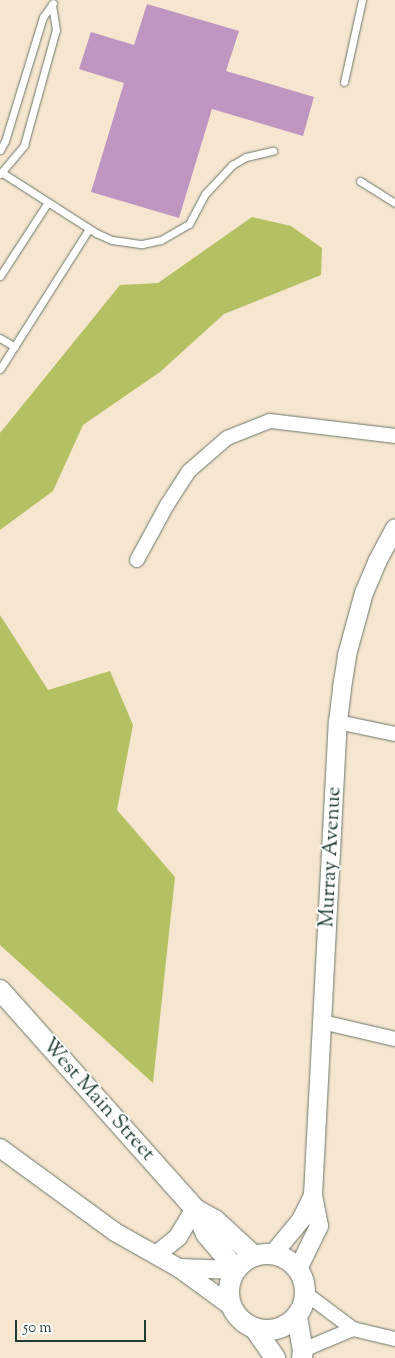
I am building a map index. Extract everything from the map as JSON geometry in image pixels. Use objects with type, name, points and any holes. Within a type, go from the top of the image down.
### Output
[{"type":"main road","name":"West Main Street","points":[[0,990],[196,1209],[216,1220],[264,1255]]},
{"type":"main road","name":"West Main Street","points":[[196,1209],[206,1234],[236,1269]]},
{"type":"main road","points":[[236,1269],[229,1287],[230,1306],[240,1320],[255,1329],[270,1331],[285,1326],[297,1317],[303,1306],[304,1280],[298,1269],[288,1260],[264,1255]]},
{"type":"main road","name":"Murray Avenue","points":[[236,1269],[264,1255]]},
{"type":"main road","points":[[297,1317],[303,1354]]},
{"type":"main road","points":[[255,1329],[275,1358]]},
{"type":"street","points":[[137,560],[167,505],[189,470],[227,438],[270,421],[395,436]]},
{"type":"street","name":"Murray Avenue","points":[[298,1269],[319,1226],[313,1195],[338,722],[347,655],[354,624],[377,562],[395,528]]},
{"type":"street","points":[[338,722],[395,734]]},
{"type":"street","points":[[322,1022],[395,1039]]},
{"type":"street","points":[[0,1148],[115,1232],[179,1268],[230,1306]]},
{"type":"street","name":"Murray Avenue","points":[[264,1255],[301,1220],[313,1195]]},
{"type":"street","points":[[156,1255],[178,1237],[196,1209]]},
{"type":"street","points":[[179,1268],[236,1269]]},
{"type":"street","points":[[305,1293],[353,1329],[395,1339]]},
{"type":"street","points":[[303,1354],[353,1329]]},
{"type":"lane","points":[[344,82],[362,0]]},
{"type":"lane","points":[[0,150],[5,141],[42,17],[53,2]]},
{"type":"lane","points":[[53,2],[56,30],[24,145],[3,162],[0,173],[89,229],[112,240],[130,244],[161,240],[189,224],[206,194],[232,165],[246,157],[272,150]]},
{"type":"lane","points":[[360,180],[395,203]]},
{"type":"lane","points":[[0,276],[48,202]]},
{"type":"lane","points":[[0,369],[89,229]]},
{"type":"lane","points":[[0,338],[15,348]]},
{"type":"green space","points":[[252,217],[291,226],[322,248],[321,275],[224,314],[160,372],[83,425],[53,491],[0,530],[0,433],[120,285],[158,283]]},
{"type":"green space","points":[[0,615],[48,690],[110,671],[133,725],[117,810],[175,877],[153,1083],[0,945]]},
{"type":"building","points":[[147,4],[239,31],[226,71],[314,97],[303,136],[212,109],[179,218],[91,192],[124,83],[79,69],[91,32],[134,45]]}]
